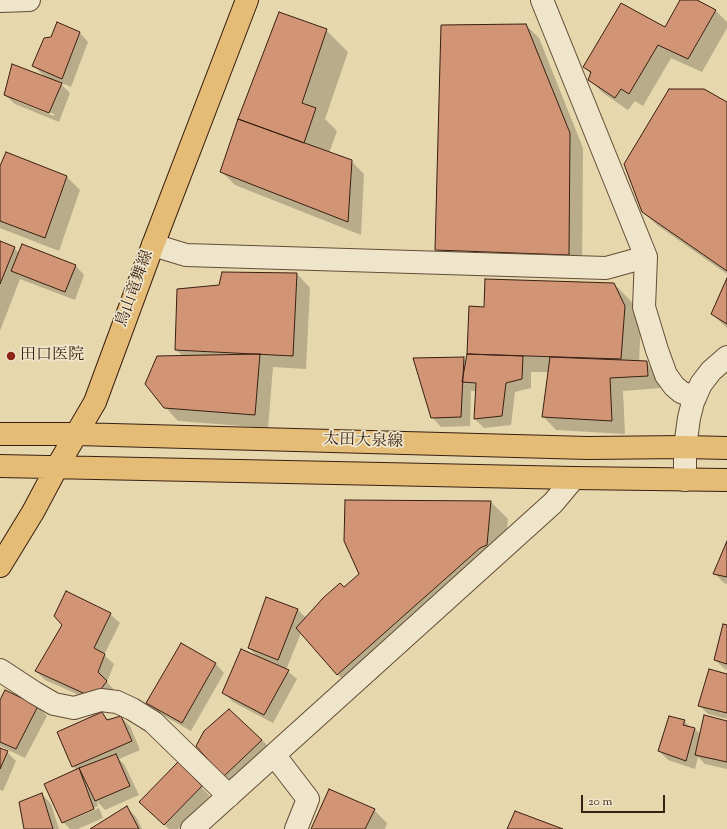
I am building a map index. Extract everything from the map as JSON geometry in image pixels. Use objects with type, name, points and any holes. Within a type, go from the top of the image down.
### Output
[{"type":"main road","name":"鳥山竜舞線","points":[[0,566],[33,512],[95,402],[153,245],[247,0]]},
{"type":"main road","name":"太田大泉線","points":[[0,434],[76,434],[588,448],[727,448]]},
{"type":"main road","name":"太田大泉線","points":[[0,466],[727,480]]},
{"type":"street","points":[[0,1],[28,0]]},
{"type":"street","points":[[542,0],[646,257],[644,306],[666,374],[674,386],[681,392],[695,398]]},
{"type":"street","points":[[153,245],[186,255],[606,268],[646,257]]},
{"type":"street","points":[[685,480],[685,447],[689,418],[695,398],[701,384],[711,371],[727,357]]},
{"type":"street","points":[[192,829],[275,756],[553,503],[574,478]]},
{"type":"street","points":[[0,670],[54,704],[74,708],[101,700],[118,702],[132,709],[153,722],[229,796]]},
{"type":"street","points":[[275,756],[308,799],[296,829]]},
{"type":"building","points":[[680,0],[697,0],[716,10],[688,59],[658,45],[629,94],[621,89],[615,98],[588,80],[591,72],[583,67],[621,3],[665,27]]},
{"type":"building","points":[[279,12],[327,29],[302,103],[316,108],[304,143],[238,119]]},
{"type":"building","points":[[57,22],[80,32],[62,79],[32,66],[44,38],[51,37]]},
{"type":"building","points":[[526,24],[570,133],[569,255],[435,250],[441,25]]},
{"type":"building","points":[[12,64],[62,83],[49,113],[4,95]]},
{"type":"building","points":[[669,89],[704,89],[727,102],[727,271],[642,212],[624,164]]},
{"type":"building","points":[[238,119],[352,160],[348,222],[220,172]]},
{"type":"building","points":[[6,152],[67,176],[45,238],[0,221],[0,166]]},
{"type":"building","points":[[0,241],[15,247],[0,284]]},
{"type":"building","points":[[22,244],[76,265],[65,292],[11,271]]},
{"type":"building","points":[[222,272],[297,273],[293,356],[175,350],[177,289],[219,285]]},
{"type":"building","points":[[727,278],[727,324],[711,314]]},
{"type":"building","points":[[485,279],[614,283],[625,306],[621,359],[467,354],[469,306],[484,307]]},
{"type":"building","points":[[260,354],[255,415],[164,408],[145,384],[157,356]]},
{"type":"building","points":[[467,354],[523,356],[522,379],[506,383],[502,416],[474,419],[476,383],[462,382]]},
{"type":"building","points":[[464,357],[461,417],[431,418],[413,358]]},
{"type":"building","points":[[550,357],[647,361],[648,376],[610,378],[612,421],[542,417]]},
{"type":"building","points":[[345,500],[491,501],[487,545],[480,548],[337,675],[296,628],[323,598],[340,583],[344,587],[359,574],[344,541]]},
{"type":"building","points":[[727,541],[727,577],[713,574]]},
{"type":"building","points":[[66,591],[111,613],[94,648],[105,654],[98,672],[107,681],[94,698],[35,671],[62,625],[54,616]]},
{"type":"building","points":[[266,597],[298,609],[278,660],[248,648]]},
{"type":"building","points":[[723,624],[727,625],[727,664],[714,660]]},
{"type":"building","points":[[181,643],[216,663],[182,723],[146,703]]},
{"type":"building","points":[[241,649],[289,670],[264,715],[222,693]]},
{"type":"building","points":[[709,669],[727,674],[727,713],[698,706]]},
{"type":"building","points":[[5,690],[38,706],[16,749],[0,742],[0,700]]},
{"type":"building","points":[[229,709],[262,740],[223,777],[196,746],[204,731]]},
{"type":"building","points":[[102,712],[107,720],[121,716],[132,741],[72,767],[57,732]]},
{"type":"building","points":[[704,715],[727,721],[727,762],[695,755]]},
{"type":"building","points":[[669,716],[685,720],[683,725],[695,728],[686,761],[658,751]]},
{"type":"building","points":[[0,748],[8,751],[0,769]]},
{"type":"building","points":[[116,754],[130,786],[95,801],[79,768]]},
{"type":"building","points":[[178,762],[202,786],[164,825],[139,802]]},
{"type":"building","points":[[79,768],[94,809],[62,823],[44,784]]},
{"type":"building","points":[[329,789],[375,809],[365,829],[311,829]]},
{"type":"building","points":[[42,793],[53,829],[24,829],[19,802]]},
{"type":"building","points":[[127,806],[139,829],[90,829]]},
{"type":"building","points":[[515,811],[563,829],[507,829]]},
{"type":"place","name":"田口医院","points":[[11,356]]}]
